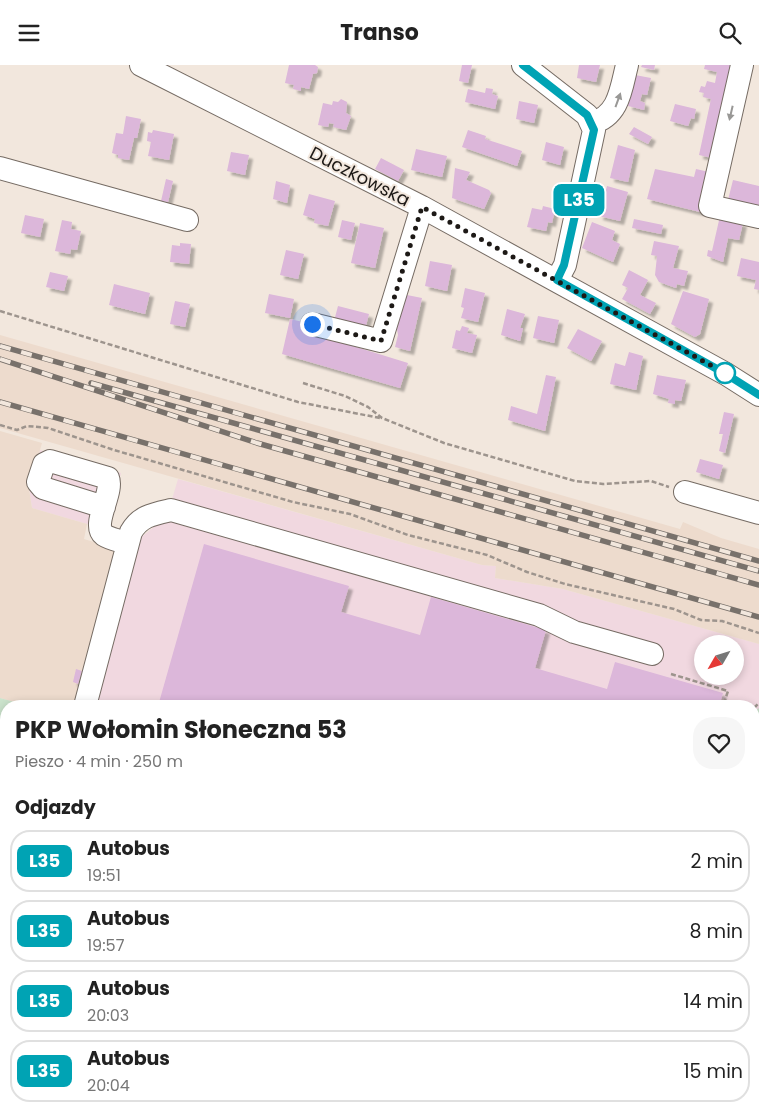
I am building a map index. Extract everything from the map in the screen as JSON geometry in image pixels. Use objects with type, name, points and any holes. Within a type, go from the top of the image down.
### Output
[{"type":"street","name":"Duczkowska","points":[[141,65],[422,207],[718,369],[759,395]]},
{"type":"street","points":[[523,65],[587,115],[592,123],[594,137],[564,265],[557,280]]},
{"type":"street","points":[[592,123],[608,117],[615,108],[627,65]]},
{"type":"street","points":[[742,65],[710,206],[759,217]]},
{"type":"street","points":[[0,168],[187,220]]},
{"type":"street","points":[[312,324],[381,341],[422,207]]},
{"type":"street","points":[[685,491],[759,513]]},
{"type":"street","points":[[104,507],[100,531],[105,536],[127,543]]},
{"type":"street","points":[[87,700],[127,543],[136,523],[146,516],[170,510],[540,615],[574,632],[652,654]]},
{"type":"path","points":[[0,311],[298,401],[382,418],[444,443],[575,481],[603,484],[651,481],[685,491]]},
{"type":"path","points":[[303,383],[345,396],[368,407],[382,418]]},
{"type":"path","points":[[0,425],[17,430],[27,426],[48,428],[114,450],[262,493],[350,514],[408,535],[487,555],[527,572],[565,584],[674,609],[701,620],[722,621],[759,633]]},
{"type":"path","points":[[671,674],[728,691],[725,700]]},
{"type":"shaded area","points":[[0,335],[680,529],[683,522],[721,538],[759,549],[759,644],[744,640],[744,635],[727,635],[563,589],[495,578],[496,566],[482,565],[0,428]]},
{"type":"shaded area","points":[[0,431],[42,443],[29,489],[32,508],[87,524],[84,539],[110,547],[116,552],[79,700],[7,700],[0,698]]},
{"type":"shaded area","points":[[40,450],[121,473],[107,524],[87,524],[32,508],[29,489]]},
{"type":"shaded area","points":[[178,479],[482,565],[496,566],[495,578],[563,589],[727,635],[694,635],[694,685],[744,685],[744,640],[759,644],[759,700],[96,700],[139,539],[155,526],[165,523]]},
{"type":"building","points":[[289,65],[315,65],[318,67],[317,73],[313,74],[309,89],[301,87],[301,91],[293,89],[294,85],[285,83]]},
{"type":"building","points":[[462,65],[472,65],[468,83],[459,81]]},
{"type":"building","points":[[579,65],[600,65],[596,82],[577,78]]},
{"type":"building","points":[[642,65],[655,65],[654,70],[641,67]]},
{"type":"building","points":[[705,65],[733,65],[712,158],[699,155],[711,99],[703,97],[704,93],[699,92],[701,86],[705,87],[707,81],[715,83],[717,72],[704,69]]},
{"type":"building","points":[[635,75],[651,78],[647,95],[642,94],[640,101],[645,103],[644,110],[628,106]]},
{"type":"building","points":[[486,88],[493,89],[492,94],[498,96],[495,109],[465,102],[468,89],[485,93]]},
{"type":"building","points":[[341,99],[347,102],[346,113],[351,116],[346,130],[333,127],[334,124],[329,123],[328,127],[318,125],[323,103],[332,105],[333,101],[338,102]]},
{"type":"building","points":[[519,101],[538,105],[534,123],[516,119]]},
{"type":"building","points":[[675,104],[696,109],[694,119],[691,118],[688,126],[670,121]]},
{"type":"building","points":[[126,116],[141,119],[129,160],[118,158],[118,155],[112,153],[116,133],[123,134]]},
{"type":"building","points":[[634,127],[652,137],[648,144],[629,134]]},
{"type":"building","points":[[153,130],[174,134],[169,160],[148,156],[151,142],[147,141],[148,132],[152,133]]},
{"type":"building","points":[[468,130],[486,136],[485,139],[522,151],[517,166],[462,147]]},
{"type":"building","points":[[546,142],[564,147],[560,165],[542,160]]},
{"type":"building","points":[[618,145],[635,150],[628,182],[610,178]]},
{"type":"building","points":[[416,149],[447,156],[442,177],[411,170]]},
{"type":"building","points":[[231,152],[249,155],[245,175],[227,171]]},
{"type":"building","points":[[381,158],[404,170],[398,181],[375,169]]},
{"type":"building","points":[[455,168],[470,172],[466,180],[489,190],[491,193],[484,209],[452,198]]},
{"type":"building","points":[[655,169],[694,177],[696,169],[709,172],[700,212],[647,199]]},
{"type":"building","points":[[166,179],[173,181],[168,202],[161,201]]},
{"type":"building","points":[[733,180],[759,186],[759,211],[727,204]]},
{"type":"building","points":[[276,181],[290,185],[287,203],[273,199]]},
{"type":"building","points":[[607,186],[628,192],[620,221],[599,216]]},
{"type":"building","points":[[309,194],[335,201],[328,226],[314,223],[315,219],[303,215]]},
{"type":"building","points":[[543,206],[555,209],[552,223],[548,222],[546,231],[527,227],[532,208],[542,210]]},
{"type":"building","points":[[25,215],[44,219],[40,237],[21,233]]},
{"type":"building","points":[[720,216],[743,223],[739,240],[728,238],[723,262],[707,256],[708,250],[712,251]]},
{"type":"building","points":[[634,219],[663,225],[661,234],[632,228]]},
{"type":"building","points":[[62,220],[72,222],[71,229],[81,231],[77,250],[71,249],[70,254],[55,251]]},
{"type":"building","points":[[342,220],[355,223],[351,240],[338,237]]},
{"type":"building","points":[[592,222],[615,231],[612,240],[620,244],[613,262],[582,248]]},
{"type":"building","points":[[360,223],[384,228],[375,268],[351,263]]},
{"type":"building","points":[[654,241],[679,246],[673,268],[688,271],[684,286],[677,284],[676,288],[659,282],[655,275],[657,256],[651,255]]},
{"type":"building","points":[[180,243],[191,244],[189,264],[170,262],[172,245],[180,246]]},
{"type":"building","points":[[286,250],[304,254],[298,279],[280,275]]},
{"type":"building","points":[[741,258],[759,262],[759,290],[754,289],[756,280],[737,276]]},
{"type":"building","points":[[430,261],[452,265],[447,291],[425,286]]},
{"type":"building","points":[[629,270],[648,280],[640,295],[656,303],[650,314],[622,299],[628,288],[622,285]]},
{"type":"building","points":[[50,272],[68,276],[64,291],[46,287]]},
{"type":"building","points":[[114,284],[150,293],[145,314],[109,305]]},
{"type":"building","points":[[465,288],[485,293],[478,322],[461,318],[464,308],[461,307]]},
{"type":"building","points":[[683,291],[709,299],[700,334],[695,337],[671,324]]},
{"type":"building","points":[[269,294],[294,299],[290,318],[265,313]]},
{"type":"building","points":[[407,295],[422,298],[410,351],[395,347],[398,335],[397,329],[404,299]]},
{"type":"building","points":[[175,301],[190,304],[185,327],[170,324]]},
{"type":"building","points":[[338,306],[369,314],[364,333],[333,325]]},
{"type":"building","points":[[507,309],[525,314],[520,328],[523,328],[520,341],[501,335]]},
{"type":"building","points":[[538,316],[559,320],[554,343],[533,338]]},
{"type":"building","points":[[290,319],[303,322],[301,330],[408,363],[400,388],[282,354]]},
{"type":"building","points":[[462,326],[469,328],[467,333],[477,335],[472,353],[452,348],[456,330],[460,331]]},
{"type":"building","points":[[578,329],[602,341],[591,361],[567,348]]},
{"type":"building","points":[[629,352],[643,356],[636,390],[610,384],[615,363],[625,366]]},
{"type":"building","points":[[546,375],[556,377],[545,431],[508,420],[511,406],[537,414]]},
{"type":"building","points":[[657,375],[686,380],[681,401],[675,400],[675,404],[668,403],[669,399],[653,394]]},
{"type":"building","points":[[724,412],[734,414],[725,453],[719,451],[723,434],[719,434]]},
{"type":"building","points":[[700,459],[723,465],[719,479],[696,472]]},
{"type":"building","points":[[204,544],[349,586],[341,612],[420,635],[431,597],[546,630],[535,668],[607,689],[615,662],[723,693],[721,700],[160,700]]},
{"type":"building","points":[[76,669],[82,671],[78,684],[73,682]]},
{"type":"railway","points":[[0,346],[759,561]]},
{"type":"railway","points":[[0,359],[257,443],[759,585]]},
{"type":"railway","points":[[91,383],[759,571]]},
{"type":"railway","points":[[0,402],[759,617]]},
{"type":"bus line","name":"L35","points":[[523,65],[587,115],[594,130],[594,137],[564,265],[557,280],[726,374],[759,395]]},
{"type":"route","points":[[312,324],[381,341],[422,207],[725,373]]}]
